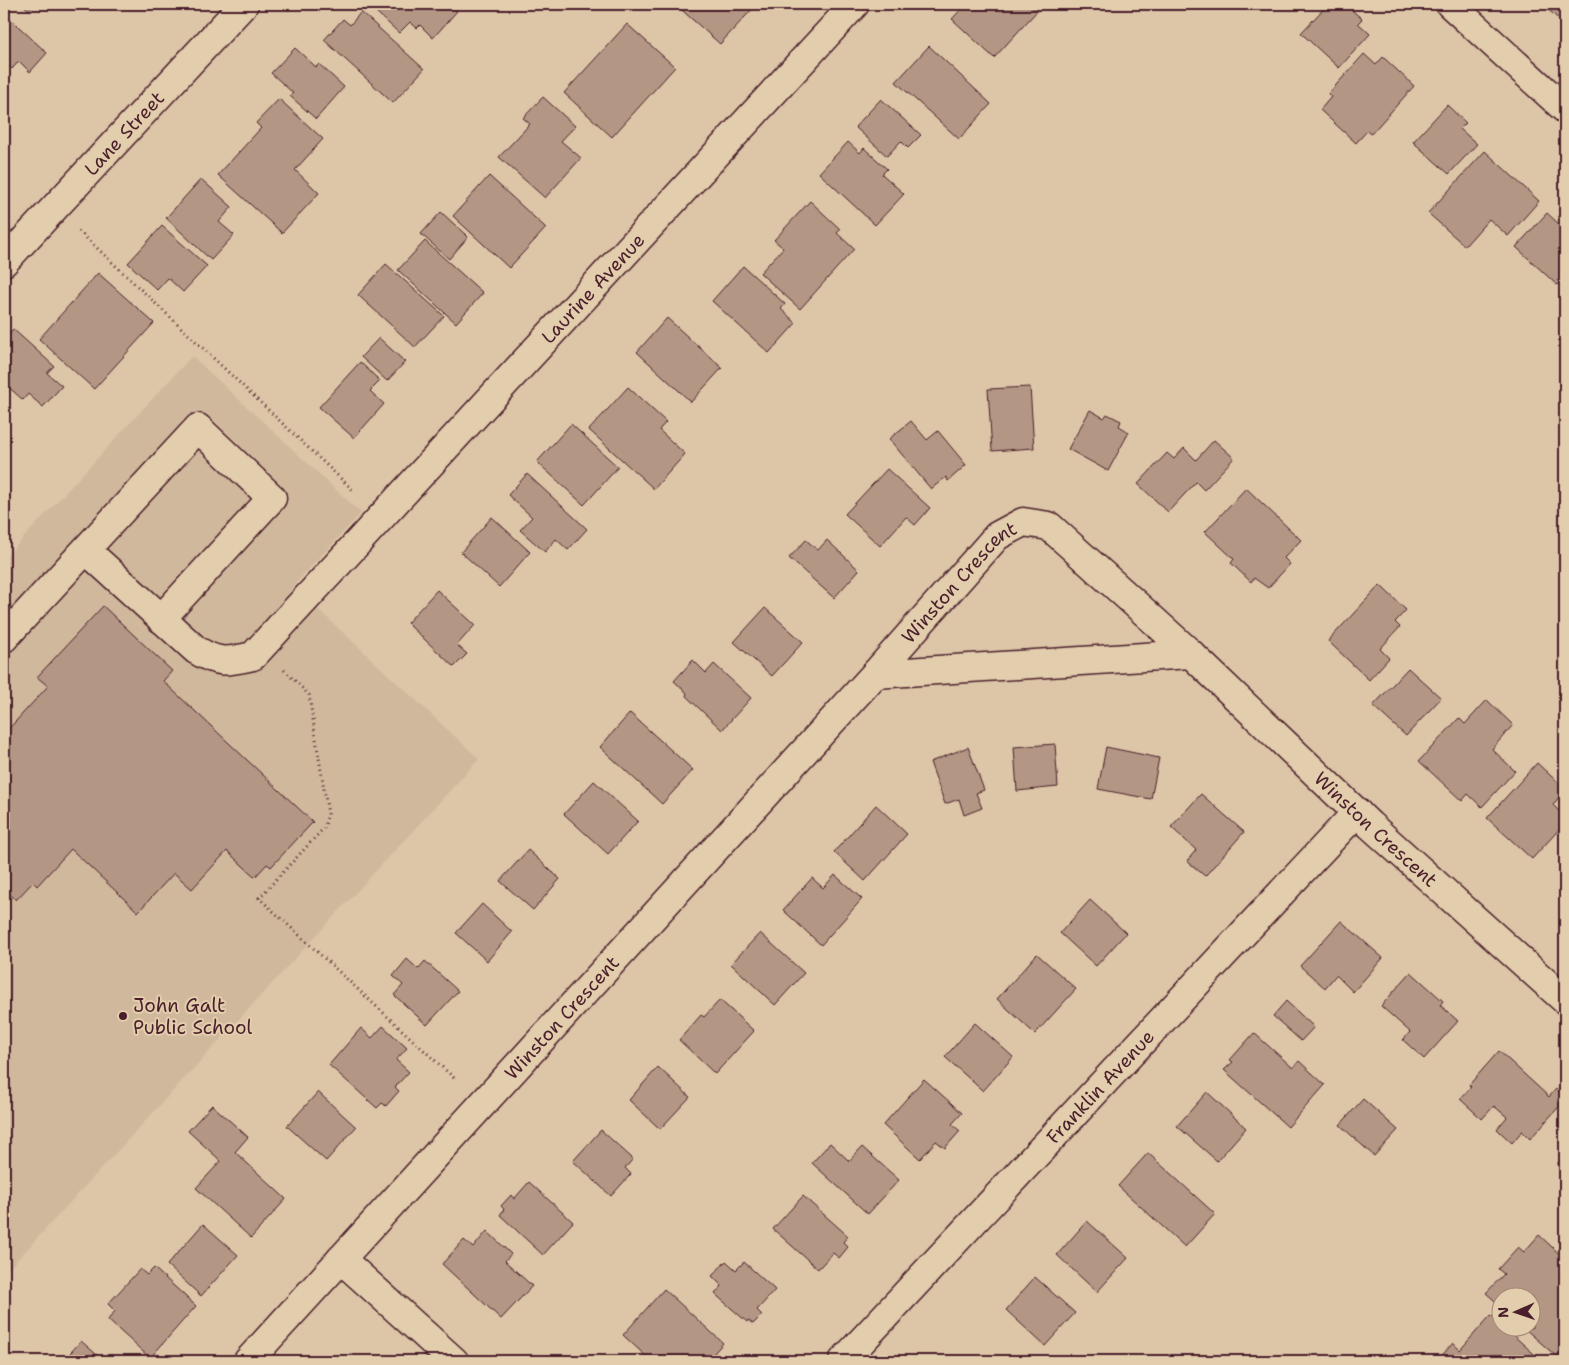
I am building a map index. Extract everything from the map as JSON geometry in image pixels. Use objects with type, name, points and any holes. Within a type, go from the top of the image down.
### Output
[{"type":"street","name":"Lane Street","points":[[8,248],[55,208],[244,4]]},
{"type":"street","name":"Laurine Avenue","points":[[86,550],[196,650],[213,661],[233,661],[253,656],[331,573],[358,539],[855,4]]},
{"type":"street","points":[[1450,4],[1565,109]]},
{"type":"street","points":[[4,638],[198,428],[272,498],[161,619]]},
{"type":"street","name":"Winston Crescent","points":[[248,1361],[875,674],[997,536],[1023,522],[1049,526],[1191,654],[1357,812],[1565,1000]]},
{"type":"street","name":"Winston Crescent","points":[[875,674],[1191,654]]},
{"type":"street","name":"Franklin Avenue","points":[[843,1361],[1357,812]]},
{"type":"street","points":[[341,1260],[454,1361]]},
{"type":"path","points":[[55,208],[355,492]]},
{"type":"path","points":[[261,647],[309,695],[328,814],[324,828],[260,898],[454,1078]]},
{"type":"shaded area","name":"John Galt Public School","points":[[192,356],[361,513],[293,586],[479,759],[4,1274],[4,559]]},
{"type":"building","points":[[22,4],[35,4],[29,10]]},
{"type":"building","points":[[382,4],[449,4],[457,11],[433,38],[420,25],[417,28],[410,22],[399,33],[375,11]]},
{"type":"building","points":[[675,4],[755,4],[756,5],[720,44]]},
{"type":"building","points":[[966,4],[1029,4],[1037,11],[994,58],[952,19]]},
{"type":"building","points":[[1258,4],[1270,4],[1265,10]]},
{"type":"building","points":[[1328,4],[1345,4],[1362,19],[1358,23],[1370,34],[1339,68],[1301,33]]},
{"type":"building","points":[[1542,4],[1565,4],[1565,25]]},
{"type":"building","points":[[361,12],[424,69],[393,103],[324,40],[343,19],[350,25]]},
{"type":"building","points":[[4,13],[47,53],[30,72],[19,61],[12,69],[4,61]]},
{"type":"building","points":[[627,24],[675,67],[612,137],[564,93]]},
{"type":"building","points":[[929,46],[991,104],[959,139],[896,82]]},
{"type":"building","points":[[295,48],[316,67],[319,64],[344,87],[316,119],[290,96],[293,93],[271,73]]},
{"type":"building","points":[[1364,54],[1376,65],[1383,57],[1414,86],[1371,134],[1367,131],[1356,143],[1320,110],[1331,97],[1328,94]]},
{"type":"building","points":[[543,97],[575,126],[561,141],[581,158],[545,198],[499,157],[530,124],[523,118]]},
{"type":"building","points":[[279,99],[323,139],[295,170],[319,193],[282,233],[218,175],[261,128],[256,123]]},
{"type":"building","points":[[881,99],[921,135],[908,148],[901,141],[887,156],[855,127]]},
{"type":"building","points":[[1447,105],[1466,123],[1460,129],[1477,144],[1449,174],[1413,142]]},
{"type":"building","points":[[848,142],[860,153],[864,148],[887,169],[882,174],[904,194],[875,225],[819,173]]},
{"type":"building","points":[[1485,151],[1539,201],[1508,236],[1489,219],[1465,246],[1428,213]]},
{"type":"building","points":[[489,176],[546,228],[509,268],[453,216]]},
{"type":"building","points":[[201,179],[232,207],[219,222],[234,235],[211,260],[166,218]]},
{"type":"building","points":[[810,201],[840,229],[837,233],[854,249],[800,309],[760,273],[783,248],[774,240]]},
{"type":"building","points":[[441,212],[468,237],[449,259],[421,234]]},
{"type":"building","points":[[1547,213],[1560,225],[1565,220],[1565,276],[1557,285],[1516,247]]},
{"type":"building","points":[[162,226],[207,266],[183,292],[168,278],[157,290],[128,263]]},
{"type":"building","points":[[425,241],[483,293],[456,323],[398,270]]},
{"type":"building","points":[[386,264],[444,316],[415,347],[358,295]]},
{"type":"building","points":[[743,266],[785,304],[781,309],[796,323],[769,353],[712,301]]},
{"type":"building","points":[[98,273],[154,323],[94,389],[39,339]]},
{"type":"building","points":[[667,318],[722,368],[691,402],[637,352]]},
{"type":"building","points":[[13,329],[54,366],[47,373],[62,386],[43,407],[28,394],[23,400],[4,383],[4,337],[5,339]]},
{"type":"building","points":[[379,338],[405,362],[387,381],[361,357]]},
{"type":"building","points":[[360,362],[380,381],[370,391],[384,404],[354,438],[319,407]]},
{"type":"building","points":[[628,387],[666,422],[659,430],[685,454],[654,489],[589,430]]},
{"type":"building","points":[[1030,387],[1034,448],[992,451],[988,389]]},
{"type":"building","points":[[1090,410],[1104,418],[1107,414],[1121,421],[1119,426],[1129,432],[1108,471],[1068,449]]},
{"type":"building","points":[[911,421],[927,440],[938,431],[966,465],[948,481],[946,477],[931,489],[889,439]]},
{"type":"building","points":[[571,424],[618,467],[584,505],[537,462]]},
{"type":"building","points":[[1214,440],[1234,458],[1204,490],[1196,482],[1168,512],[1138,484],[1167,453],[1174,459],[1184,448],[1196,460]]},
{"type":"building","points":[[887,469],[930,508],[915,525],[906,517],[880,546],[845,514]]},
{"type":"building","points":[[527,474],[587,529],[568,550],[556,539],[545,552],[520,530],[532,517],[508,495]]},
{"type":"building","points":[[1246,488],[1301,540],[1284,558],[1290,564],[1268,588],[1254,578],[1251,582],[1231,563],[1234,559],[1205,532]]},
{"type":"building","points":[[492,517],[530,552],[499,587],[461,552]]},
{"type":"building","points":[[806,540],[818,550],[827,540],[859,570],[834,598],[789,558]]},
{"type":"building","points":[[1380,585],[1406,610],[1395,622],[1400,627],[1380,649],[1389,658],[1369,680],[1328,641]]},
{"type":"building","points":[[437,590],[475,625],[457,645],[467,654],[454,667],[407,623]]},
{"type":"building","points":[[103,606],[172,671],[163,681],[313,822],[271,867],[267,864],[255,877],[227,851],[192,889],[174,873],[138,912],[71,849],[37,886],[33,882],[16,900],[4,888],[4,734],[48,686],[37,677]]},
{"type":"building","points":[[765,608],[803,642],[772,676],[734,642]]},
{"type":"building","points":[[693,660],[706,673],[714,664],[751,698],[722,730],[686,696],[687,693],[674,681]]},
{"type":"building","points":[[1408,668],[1441,698],[1406,736],[1373,706]]},
{"type":"building","points":[[1487,700],[1513,725],[1492,749],[1515,771],[1482,807],[1468,794],[1462,801],[1419,761],[1459,718],[1465,724]]},
{"type":"building","points":[[630,713],[693,770],[662,804],[600,747]]},
{"type":"building","points":[[1055,744],[1058,787],[1017,791],[1014,747]]},
{"type":"building","points":[[968,747],[984,790],[976,793],[982,808],[964,815],[959,799],[945,804],[930,762]]},
{"type":"building","points":[[1106,747],[1159,758],[1151,799],[1098,789]]},
{"type":"building","points":[[1537,763],[1565,789],[1553,805],[1565,817],[1565,823],[1532,859],[1487,818]]},
{"type":"building","points":[[594,781],[638,821],[608,854],[564,814]]},
{"type":"building","points":[[1201,794],[1244,832],[1205,876],[1187,861],[1196,850],[1171,827]]},
{"type":"building","points":[[876,805],[907,834],[865,881],[834,852]]},
{"type":"building","points":[[528,850],[560,879],[533,910],[500,881]]},
{"type":"building","points":[[835,875],[862,899],[821,945],[783,910],[812,878],[823,888]]},
{"type":"building","points":[[1565,875],[1565,887],[1559,881]]},
{"type":"building","points":[[1090,900],[1126,933],[1096,966],[1060,933]]},
{"type":"building","points":[[482,904],[512,932],[487,961],[456,933]]},
{"type":"building","points":[[1341,921],[1383,958],[1353,992],[1336,975],[1325,988],[1300,966]]},
{"type":"building","points":[[760,933],[804,973],[775,1005],[731,964]]},
{"type":"building","points":[[1037,954],[1076,989],[1035,1034],[997,999]]},
{"type":"building","points":[[407,959],[418,969],[425,961],[458,991],[427,1025],[394,995],[403,985],[393,976]]},
{"type":"building","points":[[1411,972],[1443,1001],[1440,1005],[1458,1021],[1424,1059],[1403,1040],[1410,1032],[1381,1006]]},
{"type":"building","points":[[720,1000],[754,1031],[715,1074],[679,1040],[701,1015],[704,1017]]},
{"type":"building","points":[[1286,1001],[1314,1027],[1301,1041],[1273,1016]]},
{"type":"building","points":[[975,1023],[1013,1057],[983,1091],[945,1057]]},
{"type":"building","points":[[383,1026],[407,1048],[396,1060],[409,1072],[395,1087],[399,1091],[386,1106],[382,1103],[377,1108],[329,1065],[361,1028],[372,1038]]},
{"type":"building","points":[[1254,1033],[1293,1068],[1299,1061],[1325,1085],[1288,1127],[1224,1070],[1233,1062],[1230,1060]]},
{"type":"building","points":[[1499,1051],[1549,1097],[1556,1089],[1565,1097],[1565,1100],[1530,1139],[1522,1131],[1512,1143],[1497,1129],[1507,1117],[1494,1106],[1482,1119],[1460,1099],[1471,1087],[1469,1085]]},
{"type":"building","points":[[658,1067],[690,1097],[660,1129],[629,1100]]},
{"type":"building","points":[[924,1079],[962,1113],[952,1124],[960,1131],[945,1148],[936,1141],[920,1159],[883,1125]]},
{"type":"building","points":[[318,1092],[356,1127],[326,1161],[287,1126]]},
{"type":"building","points":[[1207,1092],[1246,1128],[1217,1161],[1177,1126]]},
{"type":"building","points":[[1363,1099],[1398,1130],[1374,1156],[1340,1125]]},
{"type":"building","points":[[212,1105],[248,1137],[235,1152],[286,1199],[251,1238],[196,1188],[221,1161],[188,1131]]},
{"type":"building","points":[[601,1130],[633,1159],[625,1168],[631,1174],[611,1196],[573,1161]]},
{"type":"building","points":[[830,1143],[849,1161],[862,1147],[899,1180],[868,1214],[812,1163]]},
{"type":"building","points":[[1148,1153],[1215,1214],[1185,1247],[1118,1186]]},
{"type":"building","points":[[1565,1154],[1565,1171],[1557,1164]]},
{"type":"building","points":[[529,1182],[573,1222],[543,1255],[500,1215],[504,1209],[501,1206],[511,1195],[514,1199]]},
{"type":"building","points":[[803,1196],[848,1236],[843,1242],[848,1247],[839,1258],[833,1253],[818,1269],[773,1229]]},
{"type":"building","points":[[1087,1221],[1128,1258],[1097,1292],[1057,1255]]},
{"type":"building","points":[[203,1224],[238,1255],[201,1296],[167,1265]]},
{"type":"building","points":[[487,1231],[511,1254],[505,1261],[532,1286],[501,1319],[442,1264],[464,1240],[473,1248]]},
{"type":"building","points":[[1539,1235],[1565,1259],[1565,1348],[1557,1357],[1535,1338],[1542,1338],[1542,1288],[1492,1288],[1492,1298],[1486,1293],[1504,1274],[1498,1269],[1518,1247],[1524,1252]]},
{"type":"building","points":[[726,1261],[736,1270],[744,1262],[775,1290],[757,1310],[762,1315],[753,1324],[748,1320],[747,1322],[715,1294],[722,1286],[712,1276]]},
{"type":"building","points":[[154,1268],[196,1306],[150,1358],[108,1320],[115,1311],[108,1304],[140,1269],[147,1275]]},
{"type":"building","points":[[1035,1277],[1075,1313],[1045,1346],[1006,1310]]},
{"type":"building","points":[[664,1289],[723,1343],[707,1361],[651,1361],[623,1335]]},
{"type":"building","points":[[1491,1315],[1492,1338],[1516,1338],[1542,1361],[1437,1361],[1453,1343],[1460,1350]]},
{"type":"building","points":[[81,1341],[104,1361],[63,1361]]},
{"type":"place","name":"John Galt Public School","points":[[123,1016]]}]
